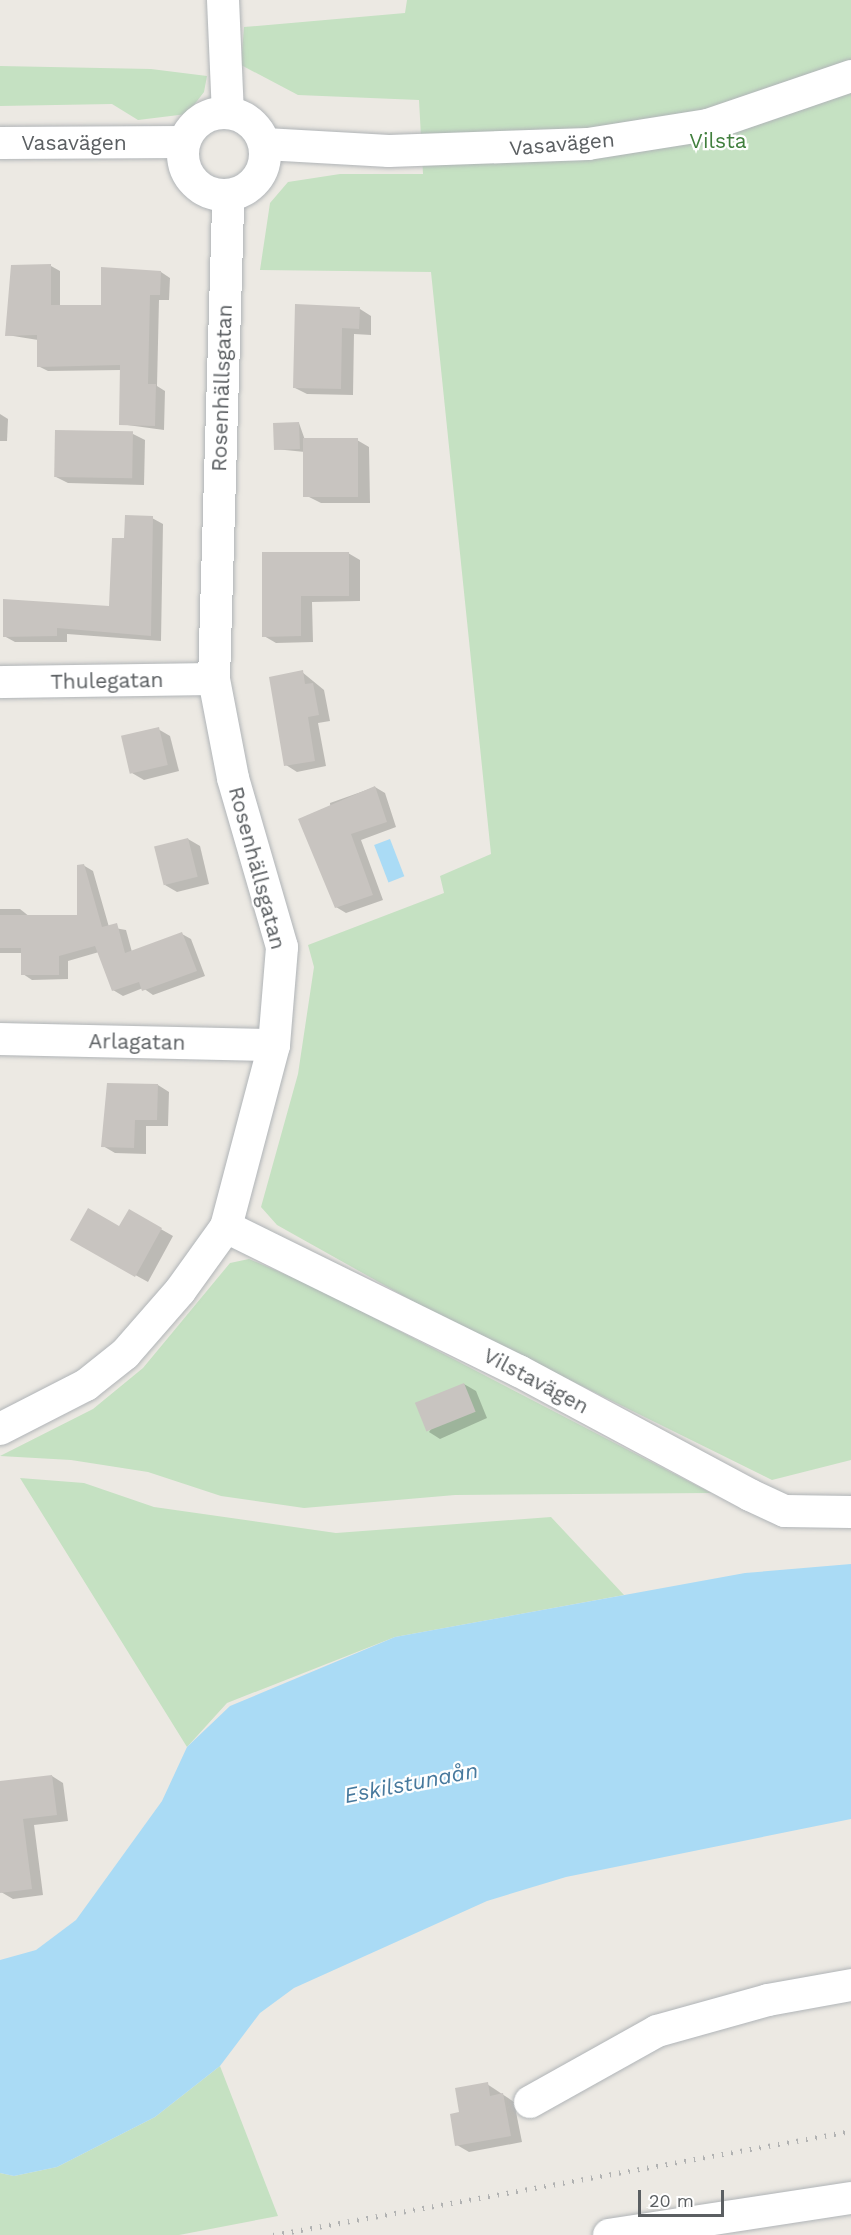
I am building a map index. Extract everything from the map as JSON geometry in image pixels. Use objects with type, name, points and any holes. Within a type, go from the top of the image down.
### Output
[{"type":"street","points":[[223,0],[228,112]]},
{"type":"street","name":"Vasavägen","points":[[265,144],[389,151],[588,144],[708,125],[851,76]]},
{"type":"street","points":[[228,112],[250,121],[265,144],[256,180],[228,195],[205,190],[192,180],[183,158],[184,142],[205,117],[228,112]]},
{"type":"street","name":"Vasavägen","points":[[0,143],[184,142]]},
{"type":"street","name":"Rosenhällsgatan","points":[[0,1430],[58,1403],[125,1354],[180,1291],[226,1227],[274,1046],[282,947],[233,778],[214,679],[228,195]]},
{"type":"street","name":"Thulegatan","points":[[0,682],[214,679]]},
{"type":"street","name":"Arlagatan","points":[[0,1039],[274,1046]]},
{"type":"street","name":"Vilstavägen","points":[[226,1227],[519,1371],[750,1495],[785,1511],[851,1512]]},
{"type":"street","points":[[530,2102],[657,2031],[768,2000],[851,1985]]},
{"type":"street","points":[[609,2235],[851,2198]]},
{"type":"green space","name":"Vilsta","points":[[407,0],[851,0],[851,1460],[772,1480],[434,1313],[277,1225],[261,1207],[298,1074],[314,967],[308,945],[444,893],[440,876],[491,854],[431,272],[260,270],[270,203],[288,182],[340,174],[423,174],[419,100],[298,95],[241,65],[244,27],[405,13]]},
{"type":"green space","points":[[0,66],[151,69],[207,76],[204,92],[187,114],[138,120],[112,104],[0,106]]},
{"type":"green space","points":[[249,1259],[315,1287],[711,1493],[455,1495],[304,1508],[221,1496],[148,1472],[71,1460],[0,1456],[93,1409],[143,1368],[230,1263]]},
{"type":"green space","points":[[20,1478],[84,1483],[154,1507],[336,1533],[551,1517],[624,1595],[395,1637],[227,1703],[187,1747]]},
{"type":"green space","points":[[220,2066],[278,2216],[179,2235],[0,2235],[0,2173],[14,2176],[57,2167],[155,2117]]},
{"type":"water","points":[[390,839],[404,876],[388,882],[374,845]]},
{"type":"water","name":"Eskilstunaån","points":[[851,1564],[851,1819],[566,1877],[487,1901],[294,1988],[260,2013],[220,2066],[155,2117],[57,2167],[14,2176],[0,2173],[0,1960],[36,1950],[76,1920],[162,1801],[187,1747],[230,1706],[395,1637],[745,1573]]},
{"type":"building","points":[[51,264],[51,305],[101,305],[101,267],[161,271],[160,295],[150,295],[148,384],[156,384],[155,426],[119,425],[120,365],[37,367],[37,335],[5,336],[11,265]]},
{"type":"building","points":[[295,304],[360,307],[359,329],[342,328],[341,389],[293,388]]},
{"type":"building","points":[[299,422],[300,449],[274,450],[273,423]]},
{"type":"building","points":[[55,430],[133,431],[132,478],[54,477]]},
{"type":"building","points":[[303,438],[358,438],[358,497],[303,497]]},
{"type":"building","points":[[125,515],[153,516],[151,636],[57,628],[57,636],[3,637],[3,599],[109,606],[112,538],[124,538]]},
{"type":"building","points":[[262,552],[349,552],[349,596],[301,596],[301,636],[262,637]]},
{"type":"building","points":[[303,670],[305,684],[313,683],[319,715],[308,717],[315,761],[284,766],[269,677]]},
{"type":"building","points":[[159,727],[168,765],[130,774],[121,736]]},
{"type":"building","points":[[375,786],[387,822],[351,834],[373,895],[335,908],[298,819]]},
{"type":"building","points":[[188,838],[198,877],[164,885],[154,846]]},
{"type":"building","points":[[84,864],[102,927],[117,923],[125,953],[182,932],[197,971],[142,991],[139,982],[112,991],[95,946],[59,956],[59,975],[21,975],[21,948],[0,948],[0,915],[77,915],[77,865]]},
{"type":"building","points":[[107,1083],[158,1084],[157,1120],[135,1120],[134,1148],[101,1147]]},
{"type":"building","points":[[88,1208],[119,1226],[129,1209],[162,1228],[135,1277],[70,1240]]},
{"type":"building","points":[[464,1383],[476,1412],[426,1432],[415,1403]]},
{"type":"building","points":[[52,1775],[57,1815],[23,1819],[32,1889],[0,1893],[0,1781]]},
{"type":"building","points":[[488,2082],[490,2096],[503,2093],[511,2136],[455,2146],[450,2114],[459,2112],[455,2088]]},
{"type":"railway","points":[[273,2235],[851,2131]]}]
